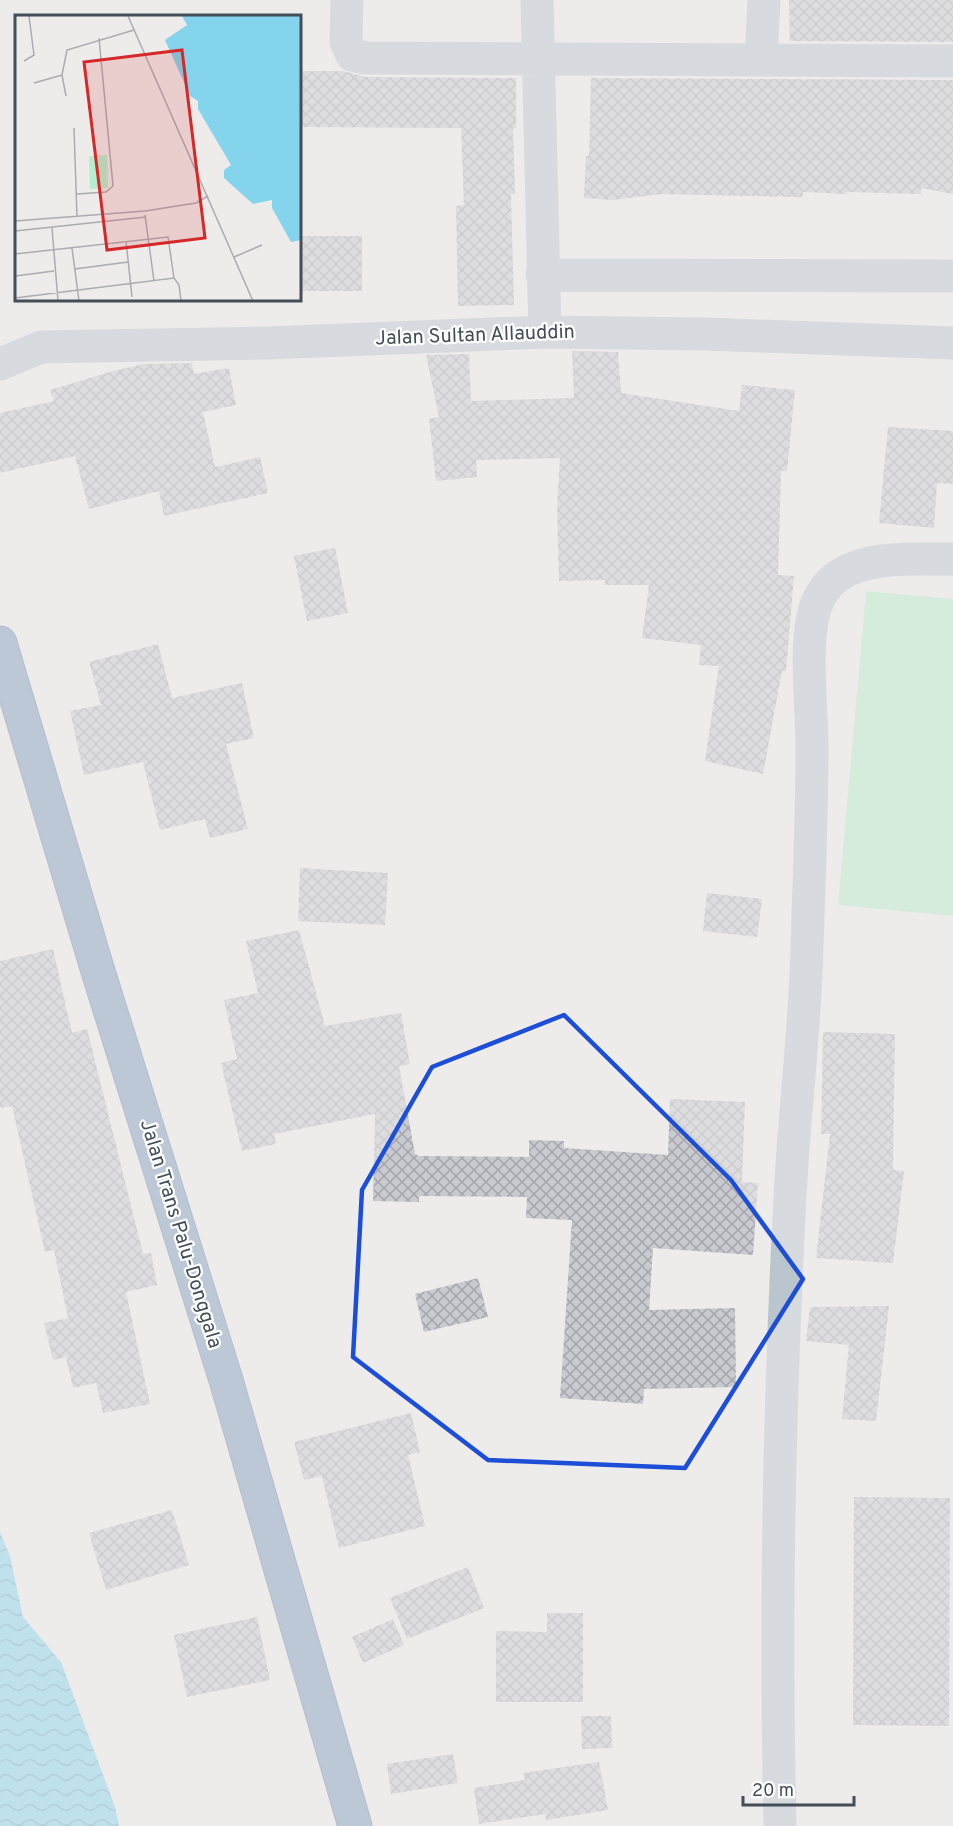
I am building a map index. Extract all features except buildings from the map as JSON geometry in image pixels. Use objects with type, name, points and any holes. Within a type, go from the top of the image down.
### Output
[{"type":"highway","name":"Jalan Trans Palu-Donggala","points":[[0,643],[100,979],[226,1380],[355,1826]]},
{"type":"street","points":[[347,0],[346,42],[352,55],[399,58],[953,61]]},
{"type":"street","points":[[537,0],[545,332]]},
{"type":"street","points":[[761,59],[764,0]]},
{"type":"street","points":[[542,275],[953,276]]},
{"type":"street","name":"Jalan Sultan Allauddin","points":[[0,363],[41,347],[267,343],[545,332],[705,333],[953,343]]},
{"type":"street","points":[[780,1826],[776,1671],[777,1544],[789,1206],[807,972],[812,750],[811,642],[817,602],[833,580],[853,566],[890,560],[953,559]]},
{"type":"highlighted area","points":[[564,1015],[731,1180],[803,1279],[685,1468],[488,1460],[353,1357],[362,1190],[432,1067]]},
{"type":"green space","points":[[866,591],[953,599],[953,916],[838,905]]},
{"type":"water","points":[[0,1532],[10,1556],[23,1617],[61,1662],[115,1807],[119,1826],[0,1826]]}]
